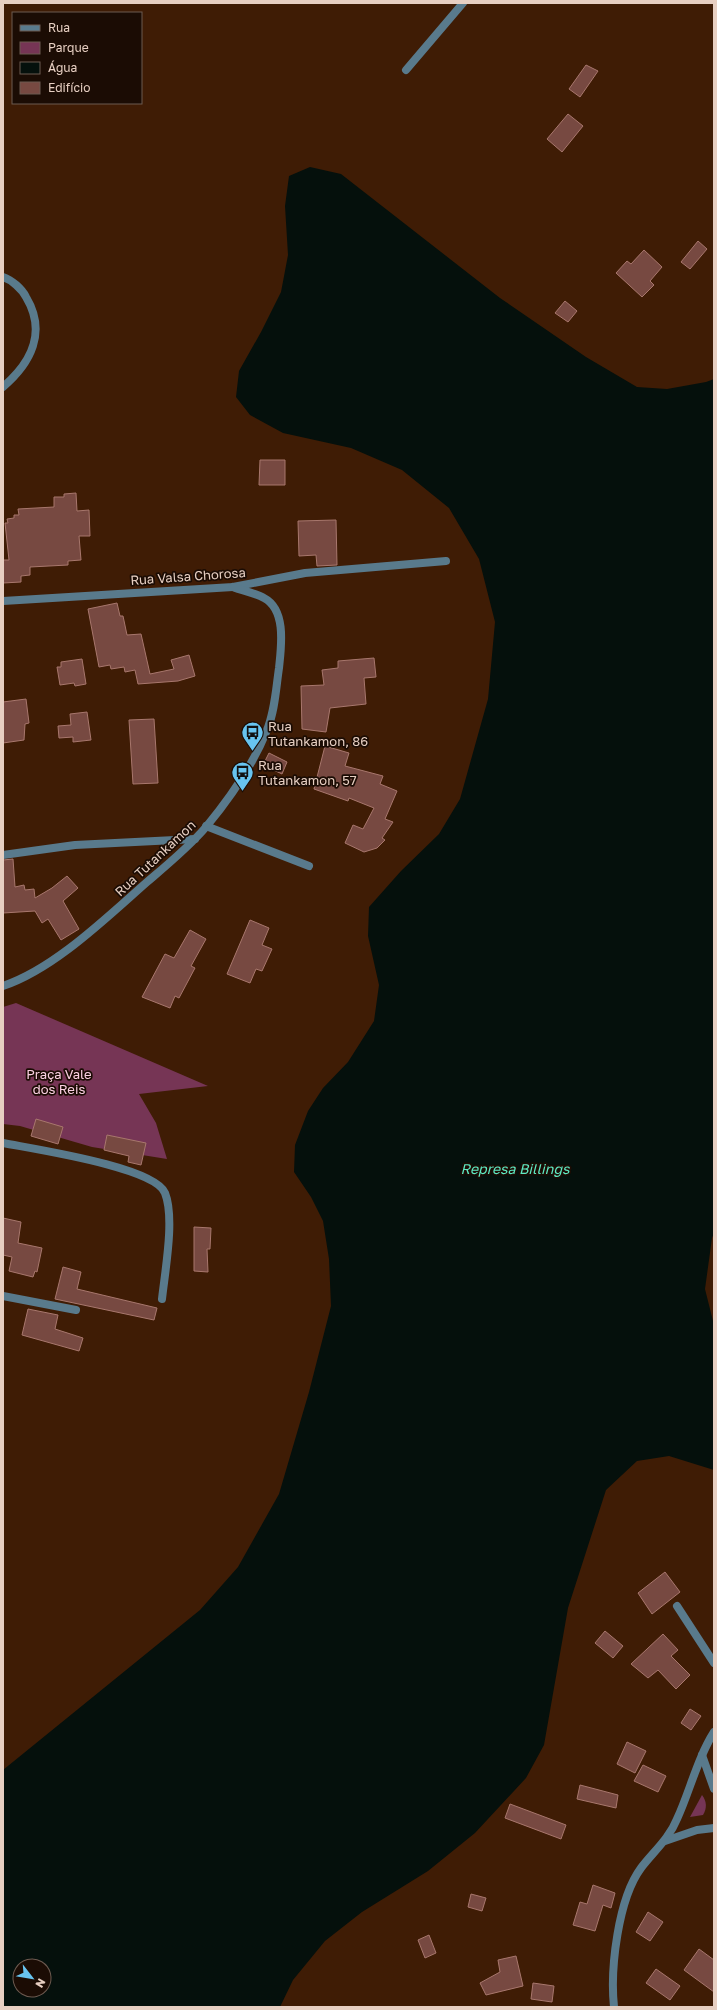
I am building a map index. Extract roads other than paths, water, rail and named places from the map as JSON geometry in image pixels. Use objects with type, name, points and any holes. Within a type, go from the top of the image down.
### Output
[{"type":"street","points":[[406,70],[463,3]]},
{"type":"street","points":[[3,277],[7,278],[23,292],[33,308],[37,326],[34,344],[25,363],[13,378],[3,387]]},
{"type":"street","name":"Rua Valsa Chorosa","points":[[3,601],[233,587],[305,573],[446,562]]},
{"type":"street","name":"Rua Tutankamon","points":[[3,986],[20,980],[62,952],[108,917],[195,839],[238,784],[267,730],[273,709],[280,660],[280,624],[271,603],[265,598],[233,587]]},
{"type":"street","points":[[206,826],[309,866]]},
{"type":"street","points":[[3,855],[76,845],[195,839]]},
{"type":"street","points":[[3,1143],[114,1166],[139,1174],[161,1186],[167,1200],[169,1225],[162,1299]]},
{"type":"street","points":[[3,1296],[76,1310]]},
{"type":"street","points":[[676,1606],[714,1663]]},
{"type":"street","points":[[614,2007],[615,1956],[618,1932],[628,1892],[641,1868],[665,1841],[677,1821],[702,1755],[714,1732]]},
{"type":"street","points":[[702,1755],[714,1789]]},
{"type":"street","points":[[665,1841],[697,1830],[714,1828]]},
{"type":"water","name":"Represa Billings","points":[[310,167],[341,174],[500,298],[586,357],[637,387],[667,389],[706,382],[714,379],[714,1233],[705,1289],[714,1325],[714,1470],[669,1456],[637,1461],[606,1490],[568,1608],[544,1745],[526,1778],[475,1833],[428,1871],[362,1912],[325,1941],[293,1980],[280,2007],[3,2007],[3,1770],[200,1610],[238,1567],[279,1494],[309,1392],[331,1306],[329,1259],[323,1221],[311,1197],[294,1172],[295,1145],[308,1111],[323,1088],[348,1062],[374,1021],[379,985],[368,936],[369,907],[401,871],[439,834],[460,799],[488,699],[495,622],[479,559],[449,508],[402,470],[351,448],[283,433],[250,415],[236,397],[239,371],[281,292],[288,255],[285,206],[289,176]]},
{"type":"place","name":"Rua Tutankamon, 86","points":[[252,752]]},
{"type":"place","name":"Rua Tutankamon, 57","points":[[243,792]]},
{"type":"park label","name":"Praça Vale dos Reis","points":[[59,1082]]}]
